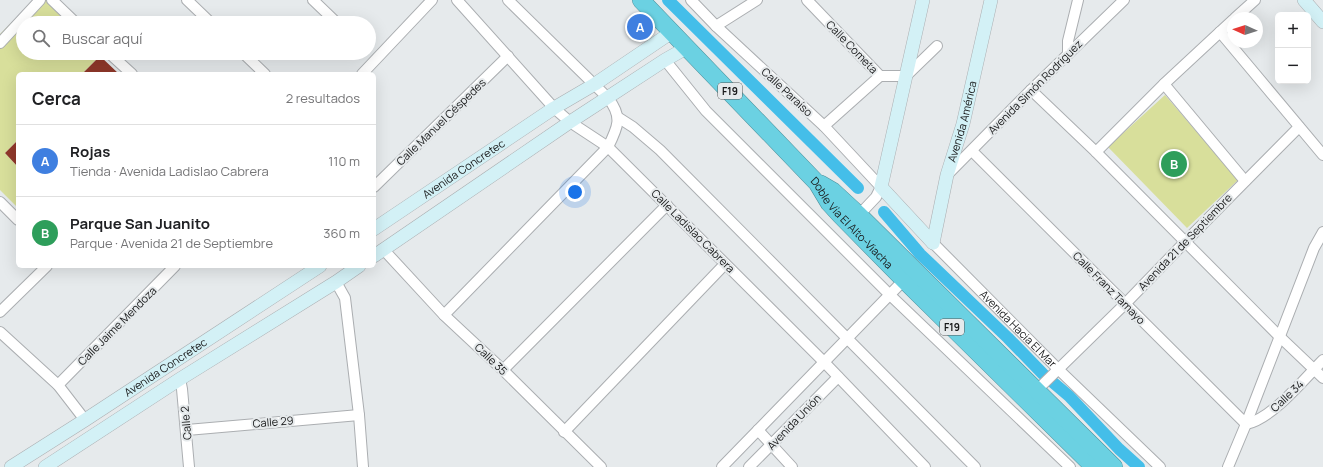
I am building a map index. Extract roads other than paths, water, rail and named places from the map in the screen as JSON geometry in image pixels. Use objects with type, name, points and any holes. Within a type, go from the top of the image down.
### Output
[{"type":"highway","name":"F19","points":[[641,0],[688,47],[817,183]]},
{"type":"highway","name":"Doble Vía El Alto-Viacha","points":[[817,183],[833,191],[863,211],[1039,388],[1114,467]]},
{"type":"highway","name":"Doble Vía El Alto-Viacha","points":[[817,183],[829,203],[904,280],[1094,467]]},
{"type":"street","points":[[25,16],[40,0]]},
{"type":"street","points":[[52,0],[69,16]]},
{"type":"street","points":[[187,0],[204,16]]},
{"type":"street","points":[[313,0],[330,16]]},
{"type":"street","points":[[376,52],[432,0]]},
{"type":"street","name":"Calle Ladislao Cabrera","points":[[457,0],[554,108],[570,122],[608,147],[824,362],[925,467]]},
{"type":"street","points":[[444,315],[608,147],[619,118],[616,107],[608,98],[508,0]]},
{"type":"street","name":"Calle Paraíso","points":[[691,0],[716,26],[824,126],[878,192]]},
{"type":"street","points":[[716,26],[757,0]]},
{"type":"street","name":"Calle Cometa","points":[[807,0],[880,76],[906,76]]},
{"type":"street","points":[[863,211],[878,192],[923,0]]},
{"type":"street","name":"Avenida América","points":[[933,243],[947,175],[962,124],[991,0]]},
{"type":"street","points":[[1068,54],[1068,41],[1078,0]]},
{"type":"street","name":"Avenida Simón Rodriguez","points":[[947,175],[1031,90],[1124,0]]},
{"type":"street","points":[[1242,12],[1255,0]]},
{"type":"street","points":[[1304,0],[1323,22]]},
{"type":"street","points":[[0,43],[16,26]]},
{"type":"street","points":[[1096,152],[1164,84],[1227,26]]},
{"type":"street","name":"Avenida Concretec","points":[[376,228],[554,108],[594,84],[672,32]]},
{"type":"street","points":[[1220,32],[1323,155]]},
{"type":"street","points":[[906,76],[937,46]]},
{"type":"street","points":[[378,253],[570,122],[665,60],[688,47]]},
{"type":"street","name":"Calle Manuel Céspedes","points":[[376,185],[508,56]]},
{"type":"street","points":[[117,60],[130,72]]},
{"type":"street","points":[[250,60],[263,72]]},
{"type":"street","points":[[363,72],[370,60]]},
{"type":"street","points":[[665,60],[706,111],[890,295],[1070,467]]},
{"type":"street","points":[[824,126],[880,76]]},
{"type":"street","points":[[1164,84],[1245,181]]},
{"type":"street","points":[[1031,90],[1096,152],[1184,242],[1323,378]]},
{"type":"street","points":[[619,118],[633,127],[660,150],[975,467]]},
{"type":"street","name":"Avenida 21 de Septiembre","points":[[1039,388],[1125,304],[1184,242],[1299,127]]},
{"type":"street","name":"Calle Franz Tamayo","points":[[972,151],[1246,424]]},
{"type":"street","name":"Avenida Hacia El Mar","points":[[878,192],[933,243],[1055,372],[1160,467]]},
{"type":"street","points":[[0,202],[16,218]]},
{"type":"street","points":[[503,370],[667,205]]},
{"type":"street","points":[[1228,467],[1314,248],[1323,232]]},
{"type":"street","name":"Calle 35","points":[[378,253],[503,370],[601,467]]},
{"type":"street","points":[[564,432],[725,264]]},
{"type":"street","points":[[0,312],[45,268]]},
{"type":"street","name":"Calle Jaime Mendoza","points":[[58,385],[173,268]]},
{"type":"street","name":"Avenida Concretec","points":[[11,467],[316,268]]},
{"type":"street","points":[[45,467],[180,379],[356,268]]},
{"type":"street","points":[[722,467],[904,280]]},
{"type":"street","points":[[336,282],[345,298],[359,415],[363,467]]},
{"type":"street","points":[[0,332],[58,385],[85,420]]},
{"type":"street","name":"Calle 34","points":[[1246,424],[1254,423],[1276,407],[1323,360]]},
{"type":"street","name":"Avenida Unión","points":[[750,467],[838,377]]},
{"type":"street","name":"Calle 2","points":[[180,379],[190,467]]},
{"type":"street","name":"Calle 29","points":[[187,430],[359,415]]},
{"type":"street","points":[[758,430],[792,467]]},
{"type":"waterway","points":[[668,0],[858,188]]},
{"type":"waterway","points":[[884,212],[920,254],[1008,338],[1043,374],[1069,396],[1119,449],[1139,467]]},
{"type":"place","name":"Rojas","points":[[640,27]]},
{"type":"place","name":"Parque San Juanito","points":[[1174,164]]}]
